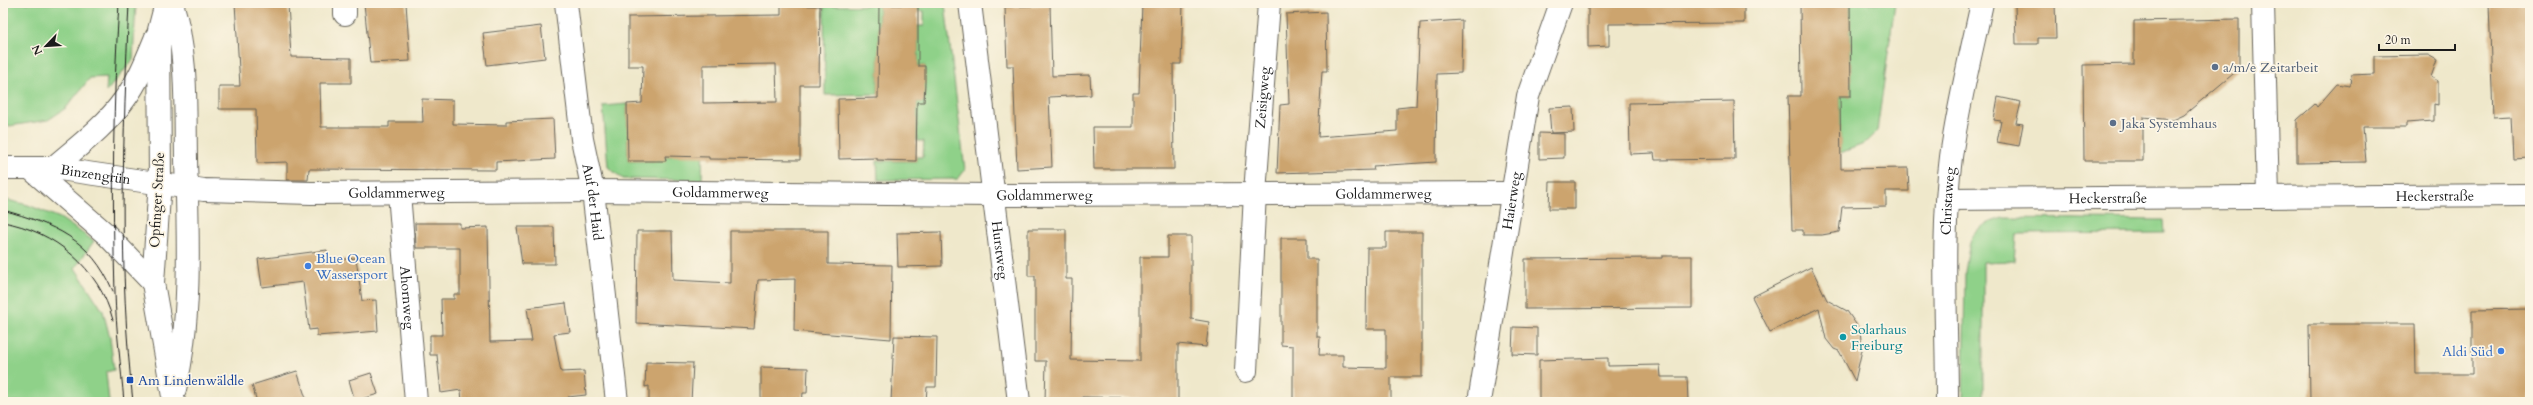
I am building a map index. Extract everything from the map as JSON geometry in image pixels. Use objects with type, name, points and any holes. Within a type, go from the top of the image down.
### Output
[{"type":"street","name":"Opfinger Straße","points":[[166,3],[159,30],[160,182],[153,283],[173,399]]},
{"type":"street","name":"Opfinger Straße","points":[[172,3],[181,33],[186,82],[187,185],[182,358],[173,399]]},
{"type":"street","name":"Auf der Haid","points":[[566,3],[582,139],[593,191],[617,402]]},
{"type":"street","name":"Hurstweg","points":[[970,3],[992,195],[1019,402]]},
{"type":"street","name":"Zeisigweg","points":[[1255,193],[1269,3]]},
{"type":"street","name":"Haierweg","points":[[1479,402],[1528,96],[1561,3]]},
{"type":"street","name":"Christaweg","points":[[1947,402],[1948,199],[1951,158],[1957,118],[1982,3]]},
{"type":"street","points":[[2263,3],[2268,197]]},
{"type":"street","points":[[53,168],[96,130],[124,100],[144,64],[159,30]]},
{"type":"street","name":"Binzengrün","points":[[3,168],[53,168],[187,185]]},
{"type":"street","points":[[31,169],[106,234],[153,283]]},
{"type":"street","name":"Goldammerweg","points":[[187,185],[204,190],[399,193],[593,191],[992,195],[1512,193]]},
{"type":"street","name":"Ahornweg","points":[[399,193],[416,402]]},
{"type":"street","points":[[1246,371],[1255,193]]},
{"type":"street","name":"Heckerstraße","points":[[1948,199],[2530,195]]},
{"type":"green space","points":[[3,3],[136,3],[133,60],[106,92],[107,77],[90,78],[66,108],[48,120],[3,127]]},
{"type":"green space","points":[[1850,3],[1895,3],[1877,131],[1864,144],[1840,153],[1840,96],[1851,96]]},
{"type":"green space","points":[[945,4],[965,170],[958,179],[878,180],[877,161],[916,161],[916,157],[923,157],[924,141],[917,141],[917,102],[924,102],[925,66],[918,66],[918,26],[924,26],[924,11],[918,11],[918,5]]},
{"type":"green space","points":[[879,5],[878,94],[825,95],[824,6]]},
{"type":"green space","points":[[627,104],[628,161],[665,161],[665,156],[672,156],[704,104],[702,180],[623,179],[608,167],[603,106]]},
{"type":"green space","points":[[3,199],[28,205],[60,218],[94,241],[75,268],[103,311],[110,338],[114,370],[106,372],[109,402],[3,402]]},
{"type":"green space","points":[[2003,218],[2163,220],[2164,233],[2016,234],[2014,261],[1983,262],[1983,402],[1963,402],[1965,272],[1968,251],[1973,236],[1977,231],[1983,226]]},
{"type":"building","points":[[235,3],[288,3],[291,57],[351,58],[351,83],[320,83],[321,127],[389,127],[389,122],[423,122],[422,99],[453,100],[453,124],[506,125],[506,121],[553,119],[555,159],[496,162],[496,170],[309,169],[308,180],[287,180],[287,162],[257,163],[256,109],[219,109],[219,86],[240,86]]},
{"type":"building","points":[[364,3],[406,3],[410,61],[370,63]]},
{"type":"building","points":[[1142,3],[1183,4],[1181,64],[1173,64],[1174,169],[1094,169],[1093,127],[1133,127],[1133,93],[1139,93]]},
{"type":"building","points":[[1588,3],[1744,3],[1744,23],[1609,24],[1609,46],[1588,47]]},
{"type":"building","points":[[1800,3],[1850,3],[1851,96],[1840,96],[1841,169],[1908,168],[1909,191],[1886,191],[1886,206],[1842,207],[1839,232],[1822,235],[1803,235],[1803,230],[1792,230],[1788,96],[1801,96]]},
{"type":"building","points":[[2015,3],[2055,3],[2056,38],[2038,38],[2038,44],[2016,44]]},
{"type":"building","points":[[2489,3],[2530,3],[2530,158],[2513,159],[2511,116],[2493,117]]},
{"type":"building","points":[[781,5],[820,6],[819,85],[800,85],[800,160],[709,159],[709,157],[665,156],[666,161],[628,161],[627,104],[642,103],[643,66],[628,66],[628,17],[781,15]],"holes":[[[776,64],[777,102],[703,103],[703,65]]]},
{"type":"building","points":[[879,5],[918,5],[918,66],[925,66],[925,83],[924,102],[917,102],[916,161],[877,160],[877,158],[839,159],[838,99],[878,98]]},
{"type":"building","points":[[1050,5],[1052,76],[1090,75],[1091,95],[1049,97],[1052,167],[1017,169],[1013,66],[1007,66],[1005,7]]},
{"type":"building","points":[[1326,12],[1327,71],[1322,71],[1318,137],[1397,131],[1397,108],[1416,106],[1420,23],[1462,20],[1461,73],[1437,74],[1436,162],[1373,166],[1374,170],[1277,173],[1280,105],[1289,104],[1286,14]]},
{"type":"building","points":[[2239,19],[2239,69],[2184,115],[2173,120],[2143,117],[2143,161],[2084,161],[2083,65],[2134,64],[2134,21]]},
{"type":"building","points":[[541,26],[545,58],[487,65],[483,33]]},
{"type":"building","points":[[2428,55],[2437,60],[2431,77],[2438,81],[2438,105],[2434,104],[2434,121],[2406,123],[2406,127],[2363,127],[2366,162],[2297,163],[2297,120],[2315,104],[2317,107],[2337,84],[2350,86],[2351,75],[2374,74],[2374,56]]},
{"type":"building","points":[[1998,97],[2021,102],[2016,123],[2023,124],[2019,146],[1997,142],[2001,121],[1994,120]]},
{"type":"building","points":[[1734,101],[1735,159],[1655,160],[1654,153],[1630,154],[1629,103]]},
{"type":"building","points":[[1573,107],[1574,132],[1551,133],[1549,108]]},
{"type":"building","points":[[1539,133],[1564,134],[1564,158],[1539,159]]},
{"type":"building","points":[[1550,182],[1575,182],[1575,209],[1549,209]]},
{"type":"building","points":[[415,223],[460,223],[460,228],[488,227],[490,342],[532,341],[527,308],[566,303],[570,332],[554,334],[561,372],[584,371],[586,395],[568,397],[569,402],[462,402],[461,390],[441,393],[437,355],[430,355],[430,335],[442,335],[441,299],[454,299],[454,294],[460,294],[460,248],[416,248]]},
{"type":"building","points":[[517,227],[554,227],[555,264],[522,264]]},
{"type":"building","points":[[1028,229],[1066,229],[1066,279],[1072,279],[1071,360],[1140,361],[1140,257],[1168,257],[1168,236],[1191,236],[1191,319],[1209,322],[1206,347],[1178,344],[1178,402],[1140,402],[1140,398],[1082,397],[1082,402],[1045,402],[1046,361],[1035,361],[1035,276],[1028,276]]},
{"type":"building","points":[[637,231],[672,231],[673,280],[730,283],[730,231],[828,231],[828,264],[892,265],[891,339],[794,331],[795,279],[758,280],[754,329],[636,323]]},
{"type":"building","points":[[941,232],[942,266],[898,267],[897,233]]},
{"type":"building","points":[[1386,232],[1422,232],[1422,377],[1391,377],[1391,402],[1293,402],[1293,346],[1281,345],[1281,238],[1307,238],[1307,259],[1317,259],[1317,337],[1320,337],[1319,355],[1343,355],[1343,367],[1386,368],[1386,329],[1366,329],[1367,248],[1386,248]]},
{"type":"building","points":[[327,250],[329,261],[356,258],[362,301],[376,300],[378,331],[317,336],[317,329],[309,330],[303,282],[262,287],[258,259]]},
{"type":"building","points":[[1662,256],[1692,256],[1692,308],[1525,309],[1525,259],[1662,258]]},
{"type":"building","points":[[1811,267],[1827,300],[1847,311],[1860,330],[1862,350],[1855,381],[1839,351],[1834,349],[1826,339],[1819,308],[1770,332],[1752,297]]},
{"type":"building","points":[[2530,309],[2530,402],[2310,402],[2309,324],[2415,324],[2416,374],[2472,374],[2472,310]]},
{"type":"building","points":[[1513,327],[1537,328],[1537,355],[1512,354]]},
{"type":"building","points":[[894,336],[937,337],[936,387],[927,387],[926,402],[891,402]]},
{"type":"building","points":[[1608,358],[1608,366],[1660,365],[1661,377],[1687,377],[1688,402],[1539,402],[1539,360]]},
{"type":"building","points":[[646,362],[693,363],[691,402],[649,402],[649,386],[645,387]]},
{"type":"building","points":[[761,367],[808,368],[807,393],[803,393],[802,402],[761,402]]},
{"type":"building","points":[[297,371],[307,402],[257,402],[252,385]]},
{"type":"building","points":[[371,373],[378,394],[355,401],[349,380]]},
{"type":"tram line","points":[[119,3],[114,112],[114,257],[117,334],[124,402]]},
{"type":"tram line","points":[[129,3],[123,203],[125,303],[133,402]]},
{"type":"tram line","points":[[3,210],[55,228],[69,236],[82,246],[93,258],[104,273],[113,291]]},
{"type":"tram line","points":[[3,222],[40,234],[57,243],[72,255],[86,269],[97,284],[106,301],[113,320]]},
{"type":"place","name":"a/m/e Zeitarbeit","points":[[2215,67]]},
{"type":"place","name":"Jaka Systemhaus","points":[[2113,123]]},
{"type":"place","name":"Blue Ocean Wassersport","points":[[308,266]]},
{"type":"place","name":"Solarhaus Freiburg","points":[[1843,337]]},
{"type":"place","name":"Aldi Süd","points":[[2501,351]]},
{"type":"place","name":"Am Lindenwäldle","points":[[130,380]]}]
